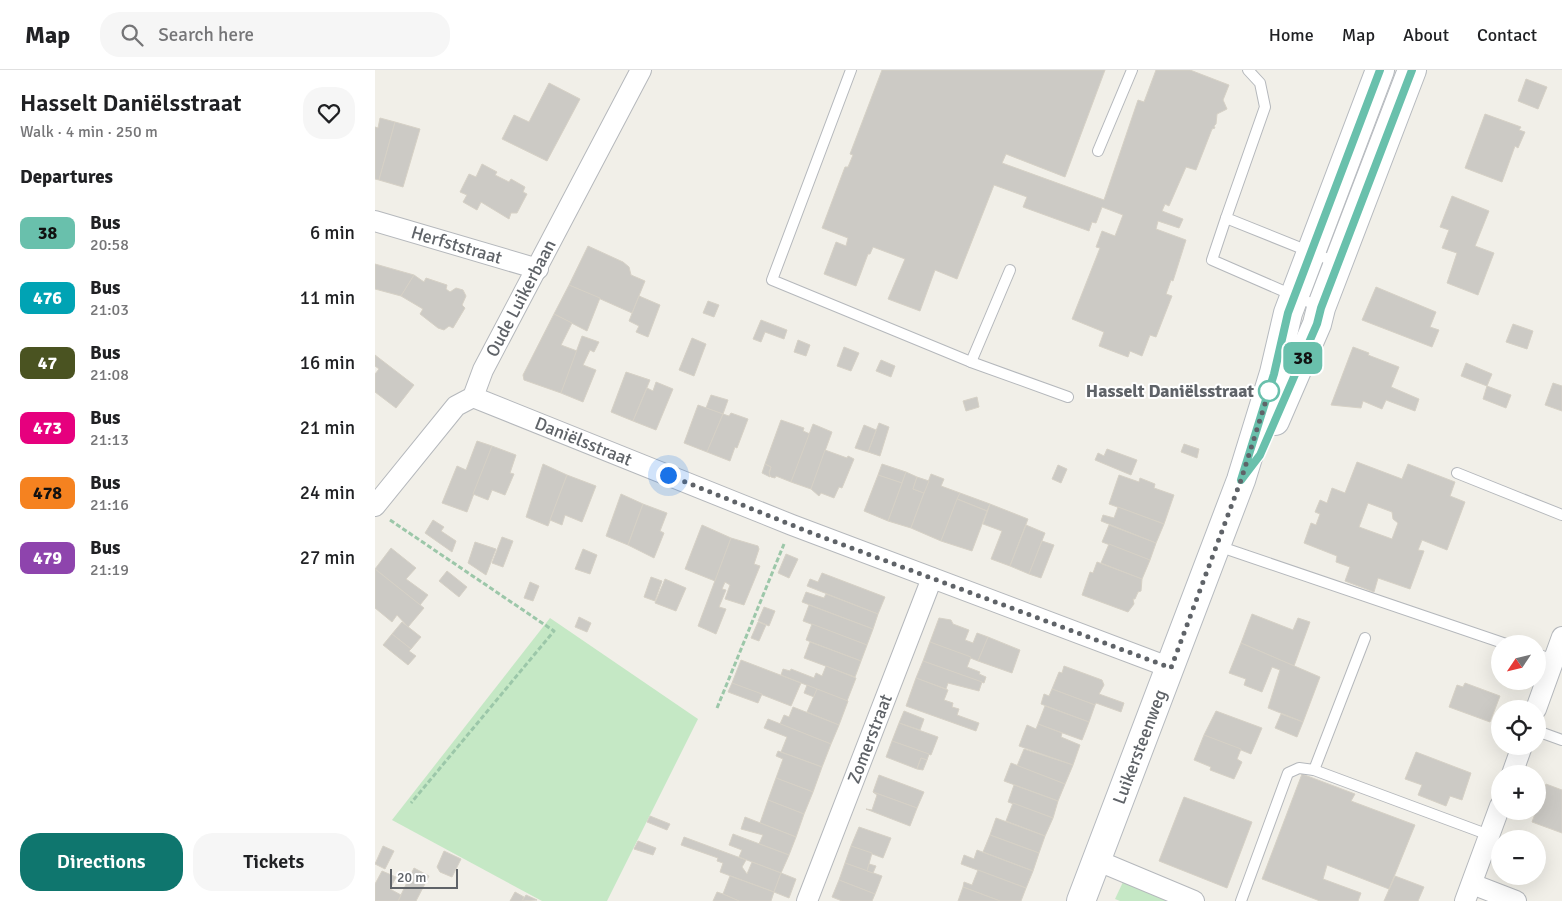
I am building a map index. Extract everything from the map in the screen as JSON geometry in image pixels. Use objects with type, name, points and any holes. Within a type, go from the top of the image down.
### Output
[{"type":"main road","name":"Luikersteenweg","points":[[1087,899],[1096,860],[1171,668],[1241,480],[1274,374],[1288,313],[1294,296],[1380,70]]},
{"type":"main road","name":"Luikersteenweg","points":[[1241,480],[1260,455],[1317,324],[1321,308],[1412,70]]},
{"type":"street","name":"Oude Luikerbaan","points":[[473,397],[483,370],[538,269],[641,70]]},
{"type":"street","name":"Herfststraat","points":[[375,221],[538,269]]},
{"type":"street","points":[[379,511],[455,406],[473,397]]},
{"type":"street","name":"Daniëlsstraat","points":[[473,397],[792,525],[1171,668]]},
{"type":"street","name":"Zomerstraat","points":[[807,901],[933,578]]},
{"type":"street","points":[[1546,656],[1562,637]]},
{"type":"street","points":[[1494,820],[1468,893],[1515,901]]},
{"type":"street","points":[[1096,860],[1194,901]]},
{"type":"lane","points":[[851,70],[772,280],[971,362],[1068,397]]},
{"type":"lane","points":[[1098,151],[1132,70]]},
{"type":"lane","points":[[1248,70],[1260,83],[1265,107],[1212,260],[1321,308]]},
{"type":"lane","points":[[1226,218],[1339,264]]},
{"type":"lane","points":[[971,362],[1010,270]]},
{"type":"lane","points":[[1457,473],[1562,515]]},
{"type":"lane","points":[[1217,545],[1491,639]]},
{"type":"lane","points":[[1314,770],[1365,638]]},
{"type":"lane","points":[[1546,734],[1562,740]]},
{"type":"lane","points":[[1241,901],[1288,773],[1299,768],[1314,770],[1489,834]]},
{"type":"path","points":[[379,511],[554,631],[411,803]]},
{"type":"path","points":[[717,708],[792,525]]},
{"type":"green space","points":[[550,618],[698,719],[607,901],[542,901],[392,820]]},
{"type":"green space","points":[[1123,882],[1171,901],[1120,901],[1115,899]]},
{"type":"building","points":[[882,70],[1105,70],[1065,177],[1006,154],[1002,163],[1104,200],[1138,100],[1144,102],[1156,70],[1190,70],[1229,85],[1223,100],[1227,109],[1217,114],[1215,128],[1212,129],[1196,170],[1186,167],[1169,206],[1165,204],[1162,211],[1183,219],[1179,228],[1158,221],[1156,229],[1186,240],[1173,281],[1171,280],[1166,294],[1172,296],[1156,337],[1150,335],[1142,356],[1130,351],[1128,357],[1099,346],[1104,332],[1072,319],[1100,248],[1096,247],[1102,231],[1115,236],[1123,215],[1102,207],[1096,223],[1092,222],[1089,231],[1023,207],[1027,197],[994,185],[957,279],[935,270],[920,311],[888,299],[905,259],[873,247],[870,254],[868,254],[856,286],[824,274],[836,242],[846,246],[848,238],[822,228],[845,167],[848,167],[853,155],[850,154]]},
{"type":"building","points":[[1526,79],[1547,87],[1538,109],[1518,101]]},
{"type":"building","points":[[549,83],[580,99],[547,161],[502,139],[514,115],[529,122]]},
{"type":"building","points":[[1485,114],[1521,127],[1519,130],[1525,132],[1518,148],[1515,146],[1502,182],[1465,168]]},
{"type":"building","points":[[380,118],[395,122],[379,180],[375,179],[375,127],[378,128]]},
{"type":"building","points":[[395,122],[420,129],[403,187],[379,180]]},
{"type":"building","points":[[482,164],[497,172],[495,175],[509,182],[511,179],[525,187],[523,192],[527,194],[517,213],[511,213],[509,219],[481,202],[477,210],[463,202],[467,195],[460,192],[469,174],[476,177]]},
{"type":"building","points":[[1452,196],[1489,211],[1475,246],[1494,253],[1478,295],[1447,283],[1457,253],[1442,248],[1449,230],[1440,227]]},
{"type":"building","points":[[588,246],[623,262],[629,267],[631,275],[645,281],[632,313],[569,285]]},
{"type":"building","points":[[375,264],[414,275],[401,296],[375,289]]},
{"type":"building","points":[[414,275],[424,282],[426,278],[447,285],[446,289],[450,292],[456,288],[463,290],[466,296],[462,305],[465,308],[453,328],[449,326],[444,330],[438,328],[420,314],[423,309],[401,296]]},
{"type":"building","points":[[569,285],[600,298],[587,331],[554,314]]},
{"type":"building","points":[[1376,287],[1436,312],[1430,327],[1439,330],[1432,347],[1362,320]]},
{"type":"building","points":[[639,296],[660,305],[648,337],[636,332],[639,326],[629,321]]},
{"type":"building","points":[[708,301],[719,305],[714,317],[703,313]]},
{"type":"building","points":[[554,314],[572,323],[561,345],[577,351],[561,393],[524,380],[523,375]]},
{"type":"building","points":[[761,320],[787,330],[784,339],[765,332],[761,342],[753,339]]},
{"type":"building","points":[[1513,324],[1533,331],[1527,349],[1506,342]]},
{"type":"building","points":[[582,336],[599,342],[594,352],[590,350],[583,365],[596,370],[583,402],[561,393]]},
{"type":"building","points":[[692,338],[706,344],[694,376],[679,370]]},
{"type":"building","points":[[798,340],[810,345],[806,356],[794,352]]},
{"type":"building","points":[[844,347],[859,353],[851,371],[837,366]]},
{"type":"building","points":[[1353,347],[1399,367],[1391,387],[1419,399],[1415,411],[1386,400],[1382,409],[1363,401],[1361,408],[1331,405]]},
{"type":"building","points":[[375,355],[414,385],[396,408],[375,392],[375,374],[379,369],[375,366]]},
{"type":"building","points":[[881,360],[895,366],[891,377],[876,371]]},
{"type":"building","points":[[1466,363],[1492,374],[1487,386],[1461,376]]},
{"type":"building","points":[[626,372],[650,380],[633,421],[611,412]]},
{"type":"building","points":[[656,382],[673,389],[656,430],[633,421],[647,388],[653,391]]},
{"type":"building","points":[[1553,383],[1562,386],[1562,411],[1545,405]]},
{"type":"building","points":[[1487,386],[1511,395],[1506,408],[1483,399]]},
{"type":"building","points":[[711,395],[728,400],[723,414],[706,408]]},
{"type":"building","points":[[977,397],[979,407],[966,411],[963,401]]},
{"type":"building","points":[[698,405],[723,414],[707,452],[684,443]]},
{"type":"building","points":[[731,413],[748,419],[730,461],[707,452],[723,414],[729,416]]},
{"type":"building","points":[[781,420],[804,428],[803,431],[810,434],[791,482],[776,476],[775,478],[771,477],[769,474],[771,467],[765,464]]},
{"type":"building","points":[[879,423],[889,427],[880,456],[868,452]]},
{"type":"building","points":[[813,424],[832,432],[811,489],[791,482]]},
{"type":"building","points":[[864,425],[876,430],[868,452],[855,448]]},
{"type":"building","points":[[477,441],[492,446],[467,512],[442,503],[457,466],[466,470]]},
{"type":"building","points":[[1184,444],[1199,449],[1197,458],[1181,452]]},
{"type":"building","points":[[492,446],[516,455],[510,473],[514,474],[505,495],[492,490],[488,500],[473,494]]},
{"type":"building","points":[[1107,449],[1137,460],[1131,475],[1095,460],[1098,453],[1104,456]]},
{"type":"building","points":[[825,450],[854,459],[842,488],[839,487],[834,498],[821,493],[819,496],[811,489]]},
{"type":"building","points":[[1357,462],[1402,479],[1408,464],[1455,482],[1450,496],[1465,502],[1447,550],[1422,540],[1418,550],[1424,551],[1410,589],[1378,578],[1374,592],[1345,581],[1350,567],[1336,562],[1337,556],[1304,543],[1311,523],[1316,525],[1320,514],[1315,512],[1320,500],[1327,503],[1332,488],[1345,493]],"holes":[[[1368,503],[1392,512],[1393,519],[1398,523],[1392,539],[1359,527]]]},
{"type":"building","points":[[543,464],[567,475],[548,526],[526,517]]},
{"type":"building","points":[[765,464],[771,467],[770,477],[762,473]]},
{"type":"building","points":[[882,464],[906,472],[902,483],[878,475]]},
{"type":"building","points":[[1058,465],[1067,469],[1061,483],[1052,479]]},
{"type":"building","points":[[906,472],[917,477],[913,489],[924,493],[911,528],[888,521]]},
{"type":"building","points":[[931,474],[944,479],[941,486],[960,493],[941,541],[911,528]]},
{"type":"building","points":[[567,475],[596,486],[582,522],[565,515],[562,525],[550,520]]},
{"type":"building","points":[[878,475],[902,483],[888,521],[864,511]]},
{"type":"building","points":[[1119,475],[1139,482],[1140,478],[1155,484],[1154,488],[1174,495],[1164,524],[1109,504]]},
{"type":"building","points":[[917,477],[929,481],[924,493],[913,489]]},
{"type":"building","points":[[960,493],[990,504],[987,511],[957,499]]},
{"type":"building","points":[[621,494],[643,504],[628,545],[606,536]]},
{"type":"building","points":[[957,499],[987,511],[972,551],[941,541]]},
{"type":"building","points":[[643,504],[667,513],[660,531],[664,533],[654,558],[628,545]]},
{"type":"building","points":[[990,504],[1028,519],[1010,566],[991,559],[1002,531],[983,524]]},
{"type":"building","points":[[1118,507],[1164,524],[1156,543],[1101,521],[1103,515],[1114,518]]},
{"type":"building","points":[[433,520],[444,527],[441,531],[456,541],[452,552],[425,533]]},
{"type":"building","points":[[702,525],[731,538],[715,581],[685,569]]},
{"type":"building","points":[[1026,525],[1045,533],[1029,574],[1010,566]]},
{"type":"building","points":[[1109,525],[1156,543],[1150,560],[1102,542]]},
{"type":"building","points":[[502,537],[513,541],[503,567],[492,563]]},
{"type":"building","points":[[731,538],[758,546],[759,549],[754,564],[760,566],[744,605],[725,599],[730,585],[725,582],[722,589],[726,590],[719,607],[726,609],[716,634],[698,626]]},
{"type":"building","points":[[1042,541],[1054,545],[1041,578],[1029,574]]},
{"type":"building","points":[[475,542],[496,549],[486,575],[468,563]]},
{"type":"building","points":[[1109,544],[1150,560],[1142,579],[1101,563]]},
{"type":"building","points":[[391,548],[416,568],[406,579],[428,595],[420,605],[375,569]]},
{"type":"building","points":[[583,549],[597,555],[590,574],[575,569]]},
{"type":"building","points":[[786,554],[798,559],[789,578],[778,573]]},
{"type":"building","points":[[1097,562],[1142,579],[1141,591],[1133,599],[1134,604],[1128,612],[1082,595],[1090,572],[1093,573]]},
{"type":"building","points":[[375,569],[424,608],[408,627],[397,615],[392,622],[375,608]]},
{"type":"building","points":[[447,571],[467,587],[459,597],[439,581]]},
{"type":"building","points":[[822,573],[885,597],[878,614],[807,586],[810,579],[818,582]]},
{"type":"building","points":[[651,577],[662,581],[655,601],[644,597]]},
{"type":"building","points":[[665,579],[686,588],[676,611],[655,603]]},
{"type":"building","points":[[530,582],[539,586],[533,601],[524,598]]},
{"type":"building","points":[[806,592],[824,598],[826,594],[878,614],[873,629],[802,602]]},
{"type":"building","points":[[809,605],[873,629],[867,645],[803,621]]},
{"type":"building","points":[[764,607],[775,611],[769,626],[758,621]]},
{"type":"building","points":[[1252,614],[1293,630],[1298,618],[1310,622],[1294,666],[1241,643]]},
{"type":"building","points":[[579,617],[591,623],[587,632],[575,627]]},
{"type":"building","points":[[939,618],[951,620],[953,624],[969,630],[965,640],[973,643],[977,633],[988,637],[978,661],[930,642]]},
{"type":"building","points":[[402,622],[421,637],[411,649],[392,634]]},
{"type":"building","points":[[758,622],[766,625],[759,641],[751,638]]},
{"type":"building","points":[[812,624],[867,645],[861,661],[806,640]]},
{"type":"building","points":[[392,634],[411,649],[409,651],[416,656],[408,665],[383,645]]},
{"type":"building","points":[[988,637],[1020,650],[1012,673],[978,661]]},
{"type":"building","points":[[810,642],[861,661],[855,677],[804,658]]},
{"type":"building","points":[[930,642],[971,657],[967,667],[980,672],[979,674],[986,677],[984,683],[923,661]]},
{"type":"building","points":[[1241,643],[1320,677],[1303,722],[1268,708],[1280,670],[1272,667],[1262,692],[1244,685],[1246,679],[1229,673]]},
{"type":"building","points":[[741,660],[801,683],[791,706],[732,683]]},
{"type":"building","points":[[923,661],[982,682],[979,691],[948,683],[946,689],[916,678]]},
{"type":"building","points":[[826,666],[856,678],[847,701],[781,675],[783,669],[790,671],[791,669],[814,678],[816,673],[822,676]]},
{"type":"building","points":[[1064,666],[1102,680],[1104,685],[1099,694],[1124,703],[1121,712],[1096,703],[1095,705],[1052,689],[1059,672],[1062,673]]},
{"type":"building","points":[[916,678],[948,690],[944,700],[953,703],[952,707],[959,709],[957,715],[979,723],[976,731],[906,706]]},
{"type":"building","points":[[732,683],[762,694],[758,703],[728,692]]},
{"type":"building","points":[[1465,683],[1500,696],[1498,700],[1491,700],[1490,722],[1449,707],[1457,685],[1463,687]]},
{"type":"building","points":[[807,685],[817,689],[814,697],[804,693]]},
{"type":"building","points":[[817,689],[848,701],[839,725],[807,712]]},
{"type":"building","points":[[1052,689],[1095,705],[1089,722],[1041,704],[1044,694],[1049,696]]},
{"type":"building","points":[[1045,706],[1089,722],[1082,740],[1038,724]]},
{"type":"building","points":[[793,707],[839,725],[831,744],[780,724],[784,715],[789,717]]},
{"type":"building","points":[[904,711],[924,719],[920,730],[899,723]]},
{"type":"building","points":[[1216,711],[1262,728],[1251,754],[1204,735]]},
{"type":"building","points":[[1281,714],[1303,722],[1297,737],[1275,728]]},
{"type":"building","points":[[768,719],[831,744],[822,767],[781,752],[787,737],[764,728]]},
{"type":"building","points":[[899,723],[938,737],[931,755],[892,741]]},
{"type":"building","points":[[1038,724],[1062,733],[1061,737],[1080,745],[1073,765],[1019,746],[1027,725],[1036,729]]},
{"type":"building","points":[[1204,735],[1241,749],[1237,759],[1242,762],[1234,779],[1210,770],[1211,767],[1194,760]]},
{"type":"building","points":[[892,741],[929,754],[927,760],[921,758],[917,769],[886,757]]},
{"type":"building","points":[[1024,749],[1073,765],[1065,784],[1017,766]]},
{"type":"building","points":[[778,751],[822,767],[813,792],[776,778],[783,759],[776,756]]},
{"type":"building","points":[[1416,752],[1471,773],[1462,800],[1450,796],[1446,806],[1418,795],[1422,785],[1405,779]]},
{"type":"building","points":[[921,758],[927,760],[923,770],[917,769]]},
{"type":"building","points":[[1011,763],[1065,784],[1058,801],[1004,781]]},
{"type":"building","points":[[1302,774],[1355,794],[1351,801],[1415,825],[1389,889],[1327,865],[1323,879],[1361,893],[1358,901],[1320,901],[1262,879]]},
{"type":"building","points":[[879,775],[924,792],[917,808],[873,792]]},
{"type":"building","points":[[776,778],[813,792],[804,814],[768,800]]},
{"type":"building","points":[[1546,784],[1562,790],[1562,833],[1532,822],[1533,820],[1546,820]]},
{"type":"building","points":[[1014,785],[1058,801],[1053,818],[1008,802]]},
{"type":"building","points":[[873,792],[917,808],[910,826],[866,809],[872,810],[877,795]]},
{"type":"building","points":[[1184,797],[1252,822],[1227,888],[1159,861]]},
{"type":"building","points":[[768,800],[804,814],[796,837],[760,823]]},
{"type":"building","points":[[1013,803],[1053,818],[1045,836],[1006,821]]},
{"type":"building","points":[[650,816],[670,824],[667,830],[647,822]]},
{"type":"building","points":[[745,817],[796,837],[789,855],[759,844],[763,835],[741,829]]},
{"type":"building","points":[[996,818],[1045,836],[1039,853],[990,835]]},
{"type":"building","points":[[859,827],[891,838],[883,858],[851,846]]},
{"type":"building","points":[[733,834],[789,855],[781,873],[739,857],[742,850],[729,845]]},
{"type":"building","points":[[990,835],[1039,853],[1033,871],[983,852]]},
{"type":"building","points":[[684,837],[746,860],[742,867],[747,874],[752,862],[781,873],[774,892],[720,872],[723,863],[717,861],[718,858],[681,845]]},
{"type":"building","points":[[638,841],[656,848],[653,855],[634,849]]},
{"type":"building","points":[[383,846],[394,851],[385,869],[375,864]]},
{"type":"building","points":[[851,846],[872,853],[867,871],[845,863]]},
{"type":"building","points":[[977,850],[1033,871],[1026,888],[961,864],[964,855],[974,859]]},
{"type":"building","points":[[444,851],[461,859],[452,877],[440,872],[437,867]]},
{"type":"building","points":[[845,863],[882,876],[875,894],[839,880]]},
{"type":"building","points":[[869,864],[876,866],[873,873],[867,871]]},
{"type":"building","points":[[414,868],[429,876],[416,901],[398,901]]},
{"type":"building","points":[[978,870],[1026,888],[1021,901],[1000,901],[963,887],[964,882],[972,885]]},
{"type":"building","points":[[382,871],[396,877],[390,889],[401,895],[398,901],[375,901],[375,884]]},
{"type":"building","points":[[781,873],[796,879],[789,898],[774,892]]},
{"type":"building","points":[[730,876],[774,892],[771,901],[739,901],[723,894]]},
{"type":"building","points":[[1395,876],[1424,887],[1418,901],[1384,901]]},
{"type":"building","points":[[839,880],[875,894],[872,901],[842,901],[832,897]]},
{"type":"building","points":[[963,887],[1000,901],[958,901]]},
{"type":"building","points":[[515,892],[524,897],[522,901],[510,901]]},
{"type":"building","points":[[717,892],[723,894],[739,901],[713,901]]},
{"type":"building","points":[[526,895],[537,900],[522,901]]},
{"type":"bus line","name":"38","points":[[1380,70],[1288,313],[1274,374],[1241,480],[1260,455],[1317,324],[1321,308],[1361,208],[1412,70]]},
{"type":"place","name":"Hasselt Daniëlsstraat","points":[[1269,391]]},
{"type":"route","points":[[668,475],[809,532],[1171,668],[1241,480],[1269,391]]}]
